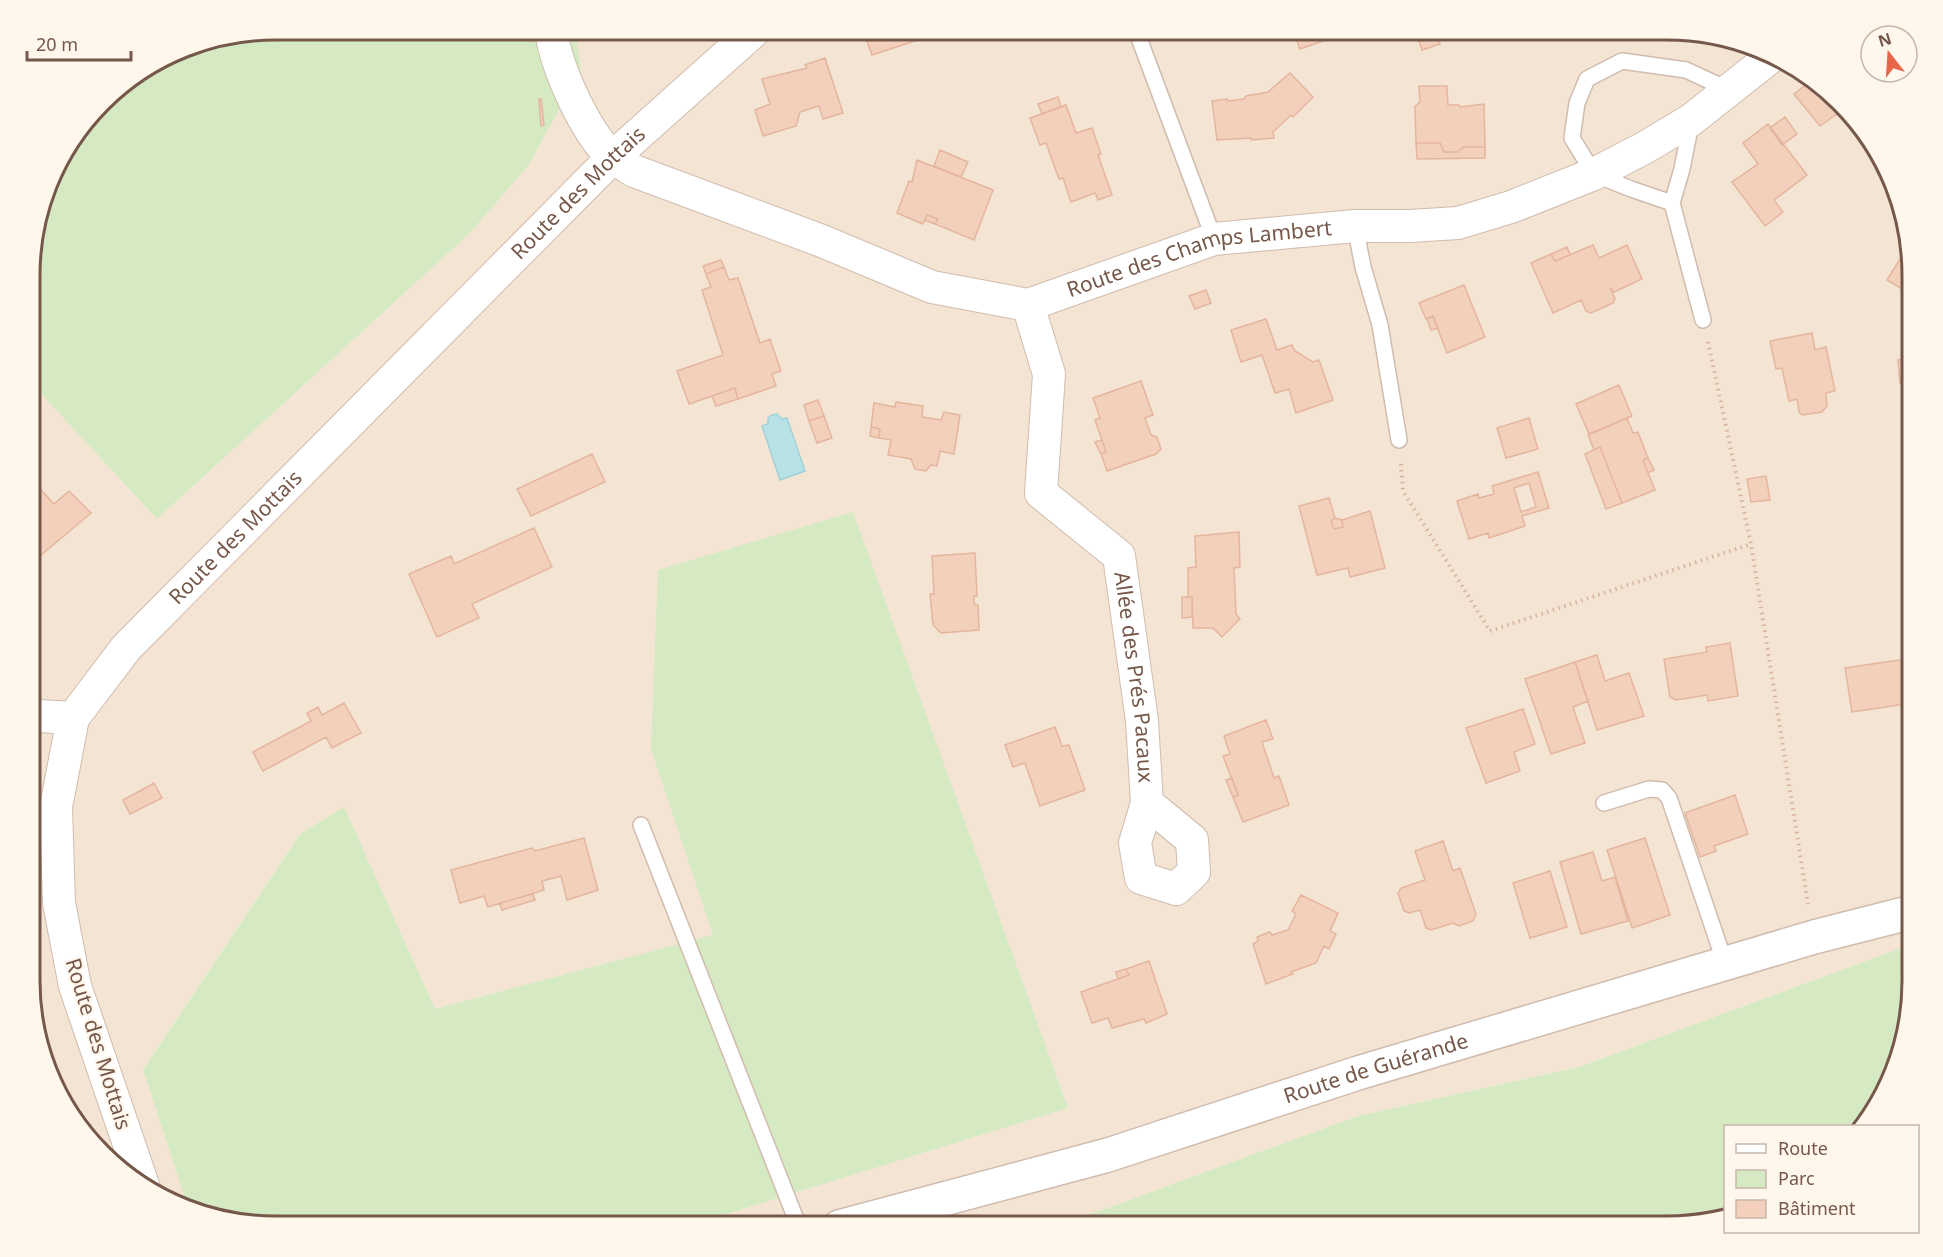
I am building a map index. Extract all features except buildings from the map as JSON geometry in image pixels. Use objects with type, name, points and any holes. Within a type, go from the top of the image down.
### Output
[{"type":"street","points":[[552,40],[572,98],[598,142],[613,157],[633,171],[822,241],[932,287],[1028,305]]},
{"type":"street","name":"Route des Mottais","points":[[139,1172],[75,986],[59,903],[56,807],[73,718],[126,648],[613,157],[744,40]]},
{"type":"street","name":"Route des Champs Lambert","points":[[1028,305],[1214,239],[1355,226],[1458,223],[1511,207],[1594,174],[1646,147],[1691,120],[1765,62]]},
{"type":"street","name":"Allée des Prés Pacaux","points":[[1028,305],[1049,374],[1041,494],[1119,556],[1142,722],[1147,803]]},
{"type":"street","points":[[40,716],[73,718]]},
{"type":"street","name":"Route de Guérande","points":[[880,1216],[1108,1155],[1358,1073],[1814,937],[1902,915]]},
{"type":"lane","points":[[1140,40],[1214,239]]},
{"type":"lane","points":[[1672,203],[1594,174],[1572,138],[1576,104],[1587,79],[1622,61],[1686,70],[1729,90]]},
{"type":"lane","points":[[1691,120],[1682,169],[1672,203],[1703,320]]},
{"type":"lane","points":[[1355,226],[1363,267],[1380,325],[1399,440]]},
{"type":"lane","points":[[1604,803],[1649,789],[1662,790],[1670,798],[1725,963]]},
{"type":"lane","points":[[641,825],[795,1216]]},
{"type":"path","points":[[1703,320],[1751,544],[1814,937]]},
{"type":"path","points":[[1399,440],[1403,491],[1490,631],[1751,544]]},
{"type":"shaded area","points":[[576,40],[1667,40],[1713,45],[1743,53],[1798,80],[1834,109],[1871,158],[1890,200],[1898,230],[1902,260],[1902,948],[1579,1067],[1358,1116],[1083,1216],[720,1216],[1068,1108],[852,512],[651,749],[714,935],[435,1009],[344,808],[300,834],[143,1070],[185,1199],[145,1177],[109,1148],[80,1112],[58,1071],[45,1027],[40,981],[40,393],[157,519],[469,234],[528,166],[581,70]]},
{"type":"green space","points":[[276,40],[576,40],[581,70],[528,166],[469,234],[157,519],[40,393],[40,276],[45,230],[58,186],[72,158],[109,109],[158,72],[186,58],[230,45]]},
{"type":"green space","points":[[853,512],[1068,1108],[720,1216],[260,1216],[230,1212],[185,1199],[143,1070],[300,834],[344,807],[435,1009],[713,935],[651,749],[658,570]]},
{"type":"green space","points":[[1902,948],[1902,997],[1898,1027],[1885,1071],[1863,1112],[1853,1125],[1724,1125],[1724,1209],[1683,1216],[1083,1216],[1358,1116],[1579,1067]]},
{"type":"water","points":[[777,414],[782,419],[787,418],[805,471],[780,480],[762,426],[768,424],[768,418]]}]
